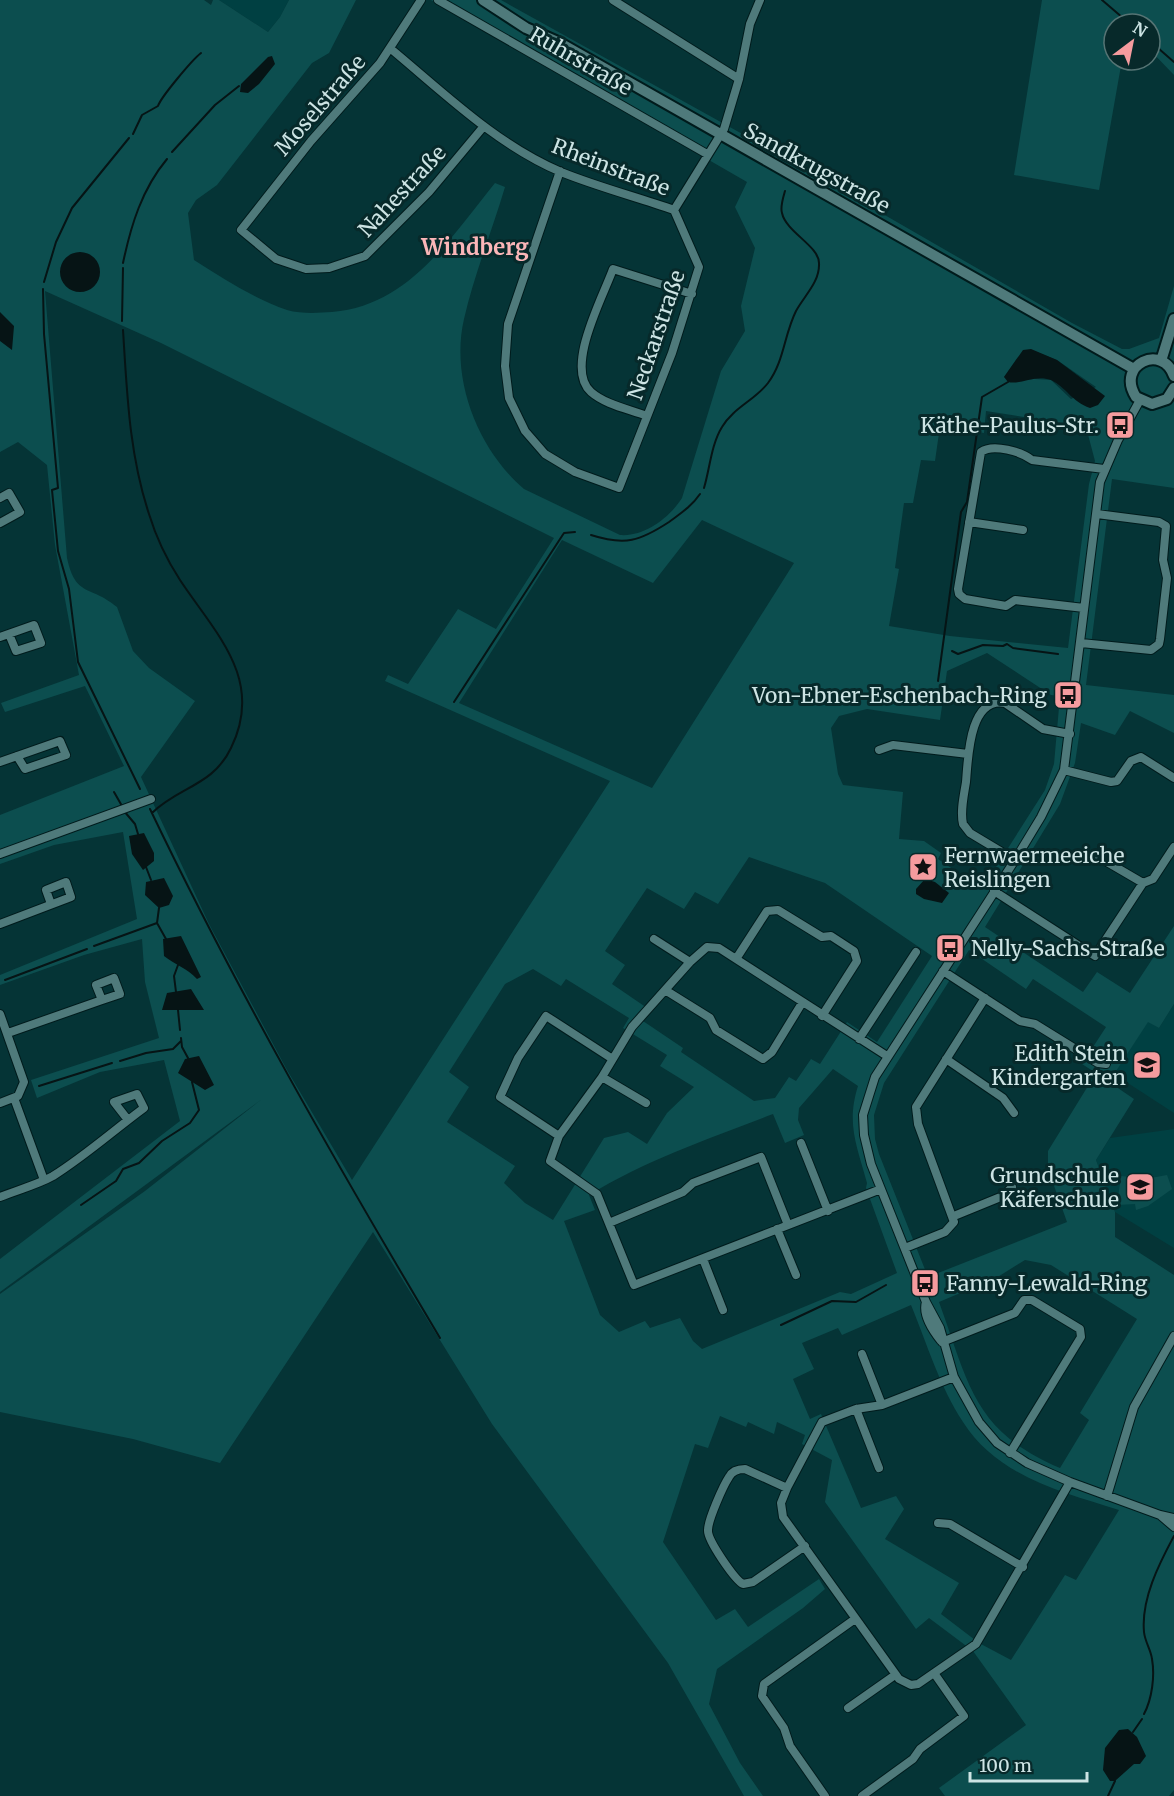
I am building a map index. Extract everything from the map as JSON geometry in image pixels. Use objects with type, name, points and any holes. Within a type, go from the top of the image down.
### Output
[{"type":"street","name":"Moselstraße","points":[[242,230],[311,141],[391,49],[421,0]]},
{"type":"street","name":"Ruhrstraße","points":[[438,0],[707,154]]},
{"type":"street","name":"Sandkrugstraße","points":[[483,0],[526,28],[560,43],[1134,369]]},
{"type":"street","points":[[613,0],[739,79]]},
{"type":"street","points":[[674,210],[724,129],[739,79],[756,1]]},
{"type":"street","name":"Rheinstraße","points":[[391,49],[484,126],[560,171],[674,210]]},
{"type":"street","name":"Nahestraße","points":[[242,230],[276,259],[306,269],[329,268],[365,256],[429,192],[484,126]]},
{"type":"street","name":"Neckarstraße","points":[[560,171],[508,324],[505,366],[510,398],[525,431],[545,454],[575,472],[619,489],[672,353],[699,267],[674,210]]},
{"type":"street","points":[[647,416],[604,400],[589,390],[581,374],[584,348],[613,269],[692,294]]},
{"type":"street","points":[[1161,361],[1174,319]]},
{"type":"street","points":[[1174,376],[1170,367],[1161,361],[1146,360],[1134,369],[1130,383],[1132,391],[1140,400],[1152,404],[1160,403],[1174,390]]},
{"type":"street","points":[[1140,400],[1104,469],[1098,494],[1064,770],[1041,817],[1015,860],[887,1056],[870,1086],[863,1115],[866,1147],[881,1189],[926,1302],[933,1311],[954,1377],[979,1422],[1010,1453],[1070,1482],[1160,1515],[1173,1524]]},
{"type":"street","points":[[1084,608],[1014,600],[1006,606],[961,597],[958,589],[969,522],[973,514],[979,458],[985,449],[1024,454],[1032,460],[1104,469]]},
{"type":"street","points":[[0,498],[9,493],[20,512],[0,523]]},
{"type":"street","points":[[1081,643],[1151,650],[1159,644],[1160,639],[1167,578],[1163,560],[1166,526],[1159,522],[1097,514]]},
{"type":"street","points":[[969,522],[1023,530]]},
{"type":"street","points":[[0,637],[9,634]]},
{"type":"street","points":[[1015,860],[970,833],[963,824],[972,730],[991,702],[1005,703],[1043,729],[1070,734]]},
{"type":"street","points":[[0,762],[17,756],[60,741],[66,755],[25,769],[17,756]]},
{"type":"street","points":[[879,750],[893,745],[968,753]]},
{"type":"street","points":[[1064,770],[1111,782],[1117,781],[1131,761],[1141,757],[1174,778]]},
{"type":"street","points":[[0,854],[151,799]]},
{"type":"street","points":[[994,891],[1095,956],[1143,883],[1153,879],[1174,847]]},
{"type":"street","points":[[1095,855],[1143,883]]},
{"type":"street","points":[[0,924],[51,904]]},
{"type":"street","points":[[736,959],[767,911],[778,910],[822,937],[831,936],[854,951],[857,961],[822,1016]]},
{"type":"street","points":[[654,939],[690,962]]},
{"type":"street","points":[[881,1189],[634,1285],[593,1190],[550,1161],[559,1136],[602,1077],[611,1058],[632,1027],[701,951],[713,947],[736,959],[887,1056]]},
{"type":"street","points":[[859,1039],[916,952]]},
{"type":"street","points":[[943,971],[1020,1021],[1035,1024],[1098,1063],[1106,1064]]},
{"type":"street","points":[[665,990],[710,1018],[716,1030],[763,1059],[772,1052],[802,1003]]},
{"type":"street","points":[[905,1248],[945,1232],[954,1222],[954,1216],[915,1114],[919,1100],[986,998]]},
{"type":"street","points":[[8,1034],[102,1000]]},
{"type":"street","points":[[0,1014],[24,1082],[18,1096],[0,1103]]},
{"type":"street","points":[[559,1136],[500,1096],[518,1058],[546,1016],[611,1058]]},
{"type":"street","points":[[946,1059],[1003,1098],[1014,1113]]},
{"type":"street","points":[[602,1077],[646,1103]]},
{"type":"street","points":[[14,1098],[44,1180]]},
{"type":"street","points":[[0,1197],[44,1180],[128,1120]]},
{"type":"street","points":[[801,1143],[828,1211]]},
{"type":"street","points":[[609,1223],[683,1192],[693,1183],[761,1158],[788,1225]]},
{"type":"street","points":[[954,1216],[1003,1196],[1012,1187]]},
{"type":"street","points":[[777,1229],[796,1275]]},
{"type":"street","points":[[703,1259],[723,1311]]},
{"type":"street","points":[[942,1342],[1015,1313],[1024,1300],[1032,1300],[1080,1329],[1081,1337],[1010,1453]]},
{"type":"street","points":[[1107,1496],[1134,1407],[1174,1336]]},
{"type":"street","points":[[862,1354],[882,1405]]},
{"type":"street","points":[[954,1377],[882,1405],[856,1409],[822,1422],[787,1488],[780,1511],[895,1675],[911,1685],[918,1684],[976,1644],[1023,1567],[1070,1482]]},
{"type":"street","points":[[856,1409],[879,1468]]},
{"type":"street","points":[[787,1488],[745,1469],[738,1469],[729,1477],[708,1527],[708,1537],[735,1577],[743,1584],[753,1582],[805,1546]]},
{"type":"street","points":[[938,1523],[950,1524],[1023,1567]]},
{"type":"street","points":[[825,1796],[790,1746],[784,1728],[762,1696],[764,1684],[855,1619]]},
{"type":"street","points":[[862,1796],[913,1759],[920,1749],[964,1716],[934,1673]]},
{"type":"street","points":[[848,1708],[895,1675]]},
{"type":"shaded area","points":[[0,0],[204,0],[211,5],[213,0],[219,0],[268,32],[280,17],[289,0],[356,0],[329,53],[312,63],[217,185],[196,200],[188,213],[194,260],[251,294],[287,310],[321,313],[359,307],[384,297],[406,283],[444,246],[495,183],[505,187],[464,319],[461,365],[472,412],[493,454],[524,489],[620,535],[639,533],[656,524],[671,512],[682,498],[721,371],[745,331],[741,306],[755,248],[735,207],[747,182],[431,0],[501,0],[798,165],[1072,323],[1122,349],[1129,349],[1159,338],[1174,286],[1174,488],[1112,479],[1086,685],[1174,695],[1174,733],[1130,711],[1115,735],[1081,723],[1075,763],[1060,804],[985,927],[1083,992],[1097,972],[1130,993],[1174,926],[1174,1004],[1159,1028],[1148,1022],[1109,1082],[1134,1099],[1096,1160],[1115,1212],[1115,1237],[1174,1275],[1174,1790],[1169,1796],[945,1796],[939,1788],[1026,1725],[973,1651],[929,1618],[916,1629],[825,1502],[832,1460],[802,1444],[805,1435],[777,1422],[774,1434],[748,1422],[746,1427],[720,1416],[708,1448],[695,1444],[663,1542],[716,1620],[735,1609],[748,1627],[819,1579],[825,1589],[803,1608],[717,1669],[709,1704],[740,1763],[763,1796],[744,1796],[668,1663],[492,1424],[373,1232],[220,1463],[133,1439],[0,1412],[0,1294],[145,1191],[262,1099],[0,1292],[0,1259],[180,1121],[164,1060],[100,1072],[37,1098],[31,1080],[159,1038],[145,982],[142,939],[84,955],[0,985],[0,975],[137,919],[123,832],[54,845],[0,864],[0,815],[124,766],[85,686],[5,712],[1,703],[79,675],[55,545],[47,465],[18,442],[0,452]],"holes":[[[45,291],[161,343],[554,538],[496,629],[458,609],[408,684],[388,675],[385,681],[610,781],[352,1180],[287,1070],[209,924],[141,777],[195,701],[149,668],[133,651],[117,607],[79,585],[67,558]],[[1034,351],[1057,360],[1096,387],[1071,399],[1051,380],[1004,377],[1018,357]],[[986,411],[1086,427],[1095,461],[1089,484],[1068,648],[950,636],[889,626],[899,569],[895,568],[904,503],[913,503],[921,460],[935,461],[940,426],[984,433]],[[702,520],[794,563],[652,788],[459,703],[562,540],[653,583]],[[987,653],[1051,695],[1060,696],[1054,764],[1045,790],[982,889],[938,859],[941,853],[924,841],[899,839],[903,792],[843,785],[838,774],[831,728],[839,716],[867,709],[940,720],[947,671]],[[749,857],[825,883],[932,956],[877,1042],[847,1022],[820,1064],[811,1059],[796,1081],[789,1077],[775,1098],[754,1101],[681,1052],[683,1048],[643,1021],[650,1010],[612,984],[625,965],[605,951],[647,888],[684,909],[695,892],[718,904]],[[969,950],[1026,989],[1033,979],[1106,1027],[1082,1064],[1096,1073],[1048,1151],[1048,1169],[1067,1222],[928,1277],[879,1154],[875,1139],[874,1115],[884,1083]],[[533,969],[561,986],[566,979],[629,1018],[623,1028],[667,1055],[660,1066],[694,1087],[667,1113],[647,1144],[628,1132],[604,1138],[553,1220],[525,1203],[504,1183],[515,1166],[447,1122],[469,1087],[449,1072],[505,984]],[[833,1069],[858,1086],[853,1112],[854,1135],[867,1183],[866,1188],[897,1273],[851,1294],[840,1292],[702,1349],[693,1341],[680,1318],[650,1328],[645,1321],[619,1332],[600,1315],[564,1221],[595,1210],[589,1195],[656,1160],[773,1114],[785,1143],[804,1135],[798,1120],[799,1108]],[[1025,1260],[1051,1265],[1137,1319],[1080,1413],[1089,1420],[1060,1468],[1031,1454],[991,1421],[978,1402],[958,1357],[939,1302],[996,1278]],[[911,1305],[947,1394],[977,1441],[1012,1469],[1032,1480],[1119,1510],[1076,1580],[1065,1575],[1011,1660],[979,1643],[941,1614],[959,1583],[885,1539],[904,1509],[896,1496],[861,1508],[821,1414],[810,1419],[793,1379],[814,1369],[802,1343],[838,1328],[842,1335]]]},
{"type":"shaded area","points":[[219,0],[289,0],[280,17],[268,32]]},
{"type":"shaded area","points":[[1042,0],[1174,0],[1174,75],[1162,62],[1162,12],[1102,12],[1102,72],[1120,72],[1099,190],[1014,175]]},
{"type":"shaded area","points":[[272,56],[275,64],[259,84],[248,93],[240,92],[241,84],[268,57]]},
{"type":"shaded area","points":[[80,252],[88,253],[94,258],[99,264],[99,280],[94,286],[88,291],[80,292],[72,291],[66,286],[61,280],[60,272],[61,264],[66,258],[72,253]]},
{"type":"shaded area","points":[[0,312],[14,326],[12,350],[0,341]]},
{"type":"shaded area","points":[[1031,349],[1057,360],[1105,396],[1098,405],[1090,408],[1078,402],[1061,386],[1045,378],[1008,382],[1004,377],[1023,350]]},
{"type":"shaded area","points":[[144,833],[154,853],[154,861],[143,870],[132,854],[129,836]]},
{"type":"shaded area","points":[[164,878],[173,896],[169,905],[159,908],[145,895],[146,882]]},
{"type":"shaded area","points":[[925,879],[935,882],[949,893],[942,903],[924,899],[916,894],[916,889]]},
{"type":"shaded area","points":[[181,936],[201,977],[197,979],[164,956],[163,939]]},
{"type":"shaded area","points":[[191,989],[204,1010],[162,1010],[167,993]]},
{"type":"shaded area","name":"Edith Stein Kindergarten","points":[[1174,1004],[1174,1113],[1114,1074],[1148,1021],[1159,1028]]},
{"type":"shaded area","points":[[199,1056],[214,1085],[205,1090],[178,1073],[185,1059]]},
{"type":"shaded area","name":"Grundschule Käferschule","points":[[1174,1129],[1174,1248],[1115,1212],[1096,1160],[1110,1138]]},
{"type":"shaded area","points":[[1167,1175],[1172,1189],[1148,1206],[1136,1210],[1135,1204],[1117,1205],[1121,1176],[1140,1180]]},
{"type":"shaded area","points":[[1128,1729],[1137,1737],[1146,1756],[1140,1764],[1134,1764],[1115,1781],[1110,1781],[1103,1770],[1105,1748],[1119,1730]]},
{"type":"waterway","points":[[1102,0],[1116,12]]},
{"type":"waterway","points":[[1162,52],[1174,62]]},
{"type":"waterway","points":[[133,134],[142,115],[158,106],[177,79],[201,53]]},
{"type":"waterway","points":[[172,152],[215,105],[239,86]]},
{"type":"waterway","points":[[44,282],[56,242],[72,208],[129,138]]},
{"type":"waterway","points":[[123,263],[144,195],[167,159]]},
{"type":"waterway","points":[[704,488],[718,434],[732,414],[763,389],[773,375],[796,311],[811,288],[819,270],[818,257],[814,251],[785,220],[782,213],[785,191]]},
{"type":"waterway","points":[[122,321],[123,268]]},
{"type":"waterway","points":[[43,289],[44,334],[58,488],[52,490],[58,551],[69,589],[78,662],[140,789]]},
{"type":"waterway","points":[[123,330],[133,446],[149,514],[158,540],[180,580],[231,658],[239,678],[242,700],[240,723],[224,761],[215,771],[162,804],[152,813]]},
{"type":"waterway","points":[[938,681],[961,512],[967,502],[982,397],[1008,382]]},
{"type":"waterway","points":[[591,535],[623,541],[649,534],[669,522],[700,494]]},
{"type":"waterway","points":[[454,702],[564,533],[575,532]]},
{"type":"waterway","points":[[952,651],[958,654],[983,645],[1003,646],[1007,644],[1013,648],[1058,654]]},
{"type":"waterway","points":[[114,792],[122,806]]},
{"type":"waterway","points":[[150,809],[183,877],[289,1077],[440,1338]]},
{"type":"waterway","points":[[124,811],[135,824],[138,834]]},
{"type":"waterway","points":[[146,867],[151,880]]},
{"type":"waterway","points":[[94,946],[157,923],[159,908]]},
{"type":"waterway","points":[[157,923],[166,939]]},
{"type":"waterway","points":[[5,980],[87,949]]},
{"type":"waterway","points":[[176,992],[174,976],[178,965]]},
{"type":"waterway","points":[[178,1010],[180,1030]]},
{"type":"waterway","points":[[181,1038],[182,1047],[188,1058]]},
{"type":"waterway","points":[[120,1061],[146,1053],[173,1049],[181,1041]]},
{"type":"waterway","points":[[39,1086],[112,1063]]},
{"type":"waterway","points":[[81,1205],[116,1181],[123,1169],[139,1163],[162,1141],[190,1123],[199,1110],[192,1082]]},
{"type":"waterway","points":[[781,1325],[832,1301],[856,1302],[886,1285]]},
{"type":"waterway","points":[[1144,1714],[1151,1694],[1153,1673],[1144,1632],[1145,1607],[1157,1570],[1174,1536]]},
{"type":"waterway","points":[[1133,1732],[1142,1719]]},
{"type":"waterway","points":[[1108,1796],[1115,1781]]},
{"type":"place","name":"Käthe-Paulus-Str.","points":[[1120,425]]},
{"type":"place","name":"Von-Ebner-Eschenbach-Ring","points":[[1068,695]]},
{"type":"place","name":"Fernwaermeeiche Reislingen","points":[[923,867]]},
{"type":"place","name":"Nelly-Sachs-Straße","points":[[950,948]]},
{"type":"place","name":"Edith Stein Kindergarten","points":[[1147,1065]]},
{"type":"place","name":"Grundschule Käferschule","points":[[1140,1187]]},
{"type":"place","name":"Fanny-Lewald-Ring","points":[[925,1283]]},
{"type":"district","name":"Windberg","points":[[475,247]]}]
